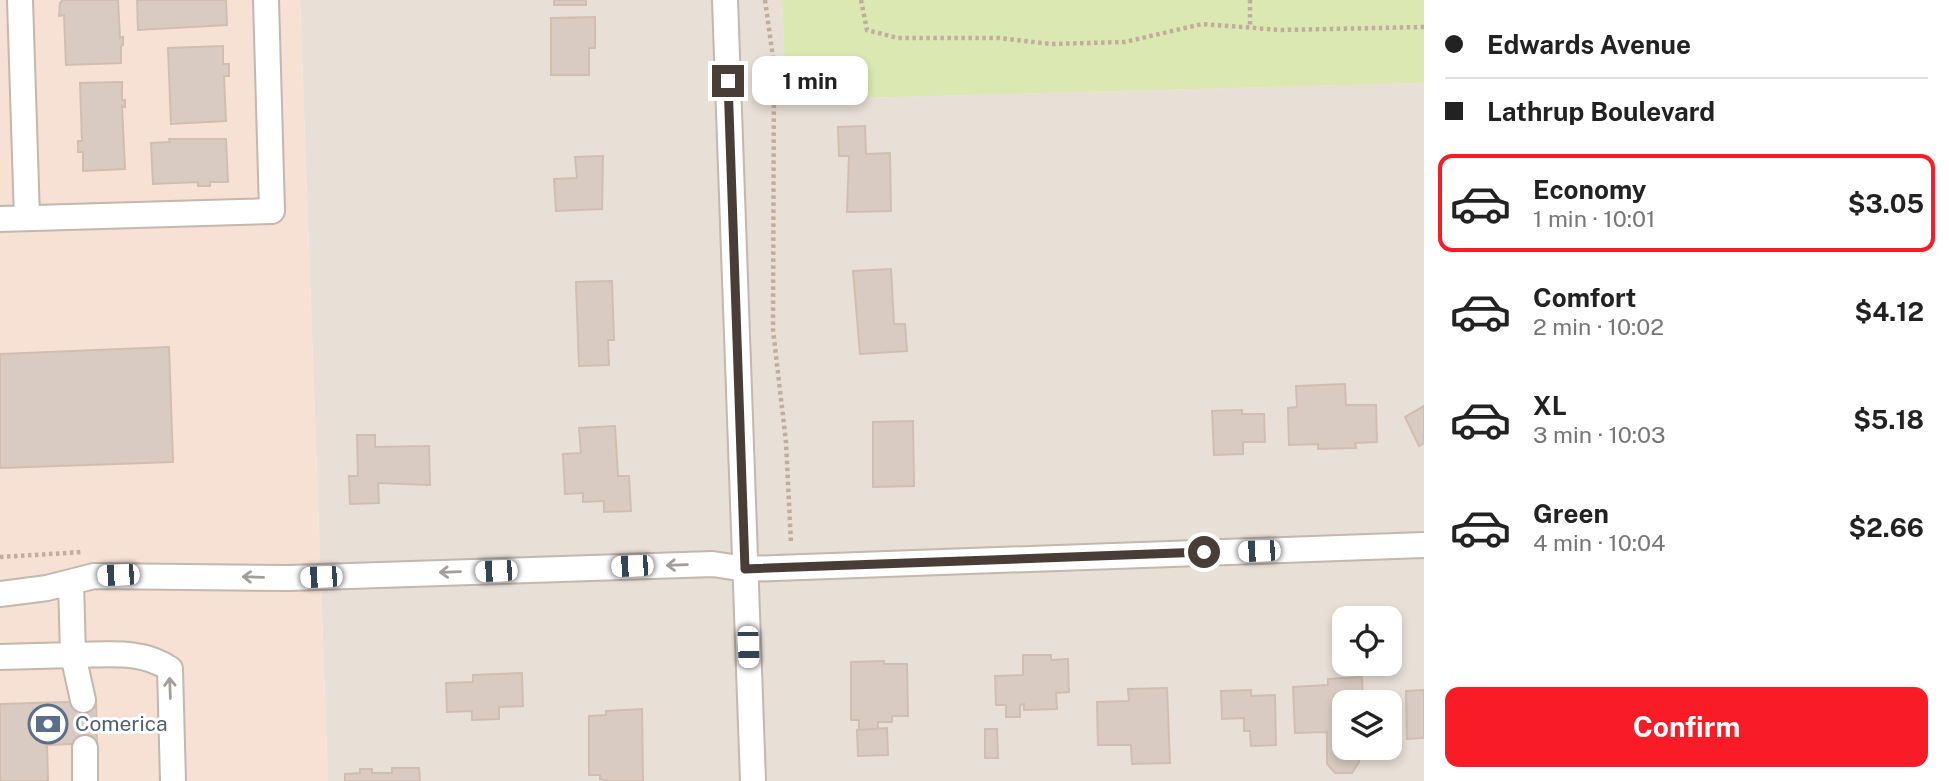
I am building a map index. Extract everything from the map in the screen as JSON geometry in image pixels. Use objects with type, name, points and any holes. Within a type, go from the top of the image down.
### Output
[{"type":"street","points":[[19,0],[27,218]]},
{"type":"street","points":[[0,219],[272,211],[266,0]]},
{"type":"street","points":[[725,0],[753,781]]},
{"type":"street","points":[[0,594],[94,576],[143,574],[289,578],[713,564],[745,569],[1424,545]]},
{"type":"street","points":[[71,582],[73,655],[83,700]]},
{"type":"street","points":[[0,657],[143,655],[154,658],[170,669],[173,781]]},
{"type":"street","points":[[85,748],[86,781]]},
{"type":"path","points":[[765,0],[774,65],[773,330],[786,442],[791,552]]},
{"type":"path","points":[[861,0],[867,30],[898,38],[999,38],[1051,44],[1125,42],[1202,24],[1281,30],[1424,27]]},
{"type":"path","points":[[1250,0],[1250,26]]},
{"type":"shaded area","points":[[0,0],[300,0],[328,781],[0,781]]},
{"type":"shaded area","points":[[300,0],[782,0],[786,100],[1424,83],[1424,781],[328,781]]},
{"type":"green space","points":[[782,0],[1424,0],[1424,83],[786,100]]},
{"type":"building","points":[[63,0],[118,0],[120,38],[123,37],[121,63],[66,65],[64,15],[59,16],[60,3]]},
{"type":"building","points":[[137,0],[226,0],[227,25],[138,30]]},
{"type":"building","points":[[554,0],[586,0],[586,5],[554,5]]},
{"type":"building","points":[[595,17],[595,48],[589,48],[589,75],[551,75],[551,18]]},
{"type":"building","points":[[223,46],[223,64],[229,64],[229,76],[224,76],[226,121],[171,124],[168,48]]},
{"type":"building","points":[[122,82],[122,100],[125,100],[125,107],[122,106],[125,169],[83,171],[83,152],[78,152],[78,141],[82,141],[80,83]]},
{"type":"building","points":[[865,126],[866,154],[890,153],[891,211],[847,212],[849,156],[839,156],[838,127]]},
{"type":"building","points":[[169,139],[226,139],[228,182],[210,182],[210,186],[198,186],[198,182],[153,184],[151,143],[170,142]]},
{"type":"building","points":[[603,156],[602,209],[556,211],[554,179],[577,178],[575,157]]},
{"type":"building","points":[[891,269],[894,324],[905,324],[907,351],[860,354],[853,271]]},
{"type":"building","points":[[612,281],[614,340],[608,340],[609,365],[579,366],[576,282]]},
{"type":"building","points":[[169,347],[173,462],[0,468],[0,354]]},
{"type":"building","points":[[1345,384],[1346,405],[1376,405],[1377,442],[1355,443],[1356,448],[1318,449],[1318,444],[1289,445],[1288,408],[1297,407],[1296,386]]},
{"type":"building","points":[[1424,406],[1424,443],[1419,446],[1405,417]]},
{"type":"building","points":[[1242,410],[1242,414],[1264,414],[1265,442],[1243,442],[1243,454],[1214,455],[1212,411]]},
{"type":"building","points":[[913,421],[914,486],[873,487],[873,422]]},
{"type":"building","points":[[615,426],[618,476],[629,476],[631,511],[604,512],[604,501],[583,502],[583,493],[565,494],[563,454],[581,453],[579,428]]},
{"type":"building","points":[[357,435],[375,435],[375,447],[429,446],[430,485],[378,483],[379,503],[350,504],[349,476],[358,476]]},
{"type":"building","points":[[1023,655],[1051,655],[1051,660],[1068,659],[1069,692],[1056,693],[1057,709],[1024,710],[1024,704],[1020,705],[1020,717],[1006,717],[1006,705],[996,705],[995,676],[1023,675]]},
{"type":"building","points":[[884,661],[884,664],[907,664],[908,716],[892,716],[892,722],[878,722],[878,729],[859,730],[859,720],[851,720],[851,662]]},
{"type":"building","points":[[522,673],[523,706],[499,707],[499,719],[472,720],[472,711],[447,712],[446,683],[473,682],[473,675]]},
{"type":"building","points":[[1362,677],[1363,690],[1332,690],[1332,760],[1359,760],[1352,773],[1335,773],[1327,764],[1327,732],[1295,733],[1293,687],[1328,685],[1328,679]]},
{"type":"building","points":[[1167,688],[1170,763],[1132,764],[1131,745],[1098,745],[1097,702],[1129,701],[1128,689]]},
{"type":"building","points":[[1251,690],[1251,696],[1275,695],[1276,745],[1251,746],[1250,731],[1244,731],[1244,718],[1222,719],[1221,691]]},
{"type":"building","points":[[1424,690],[1424,738],[1407,739],[1406,691]]},
{"type":"building","name":"Comerica","points":[[96,701],[97,743],[47,745],[48,781],[0,781],[0,704]]},
{"type":"building","points":[[642,709],[643,781],[608,781],[600,779],[600,775],[589,775],[589,716],[606,715],[606,711]]},
{"type":"building","points":[[887,728],[888,755],[858,756],[857,730]]},
{"type":"building","points":[[985,729],[997,729],[998,758],[985,758]]},
{"type":"building","points":[[392,768],[419,768],[420,781],[345,781],[345,774],[360,773],[360,769],[372,769],[372,773],[392,773]]},
{"type":"tunnel","points":[[83,700],[85,748]]},
{"type":"place","name":"Comerica","points":[[48,724]]},
{"type":"route","points":[[728,81],[745,569],[1204,552]]}]
